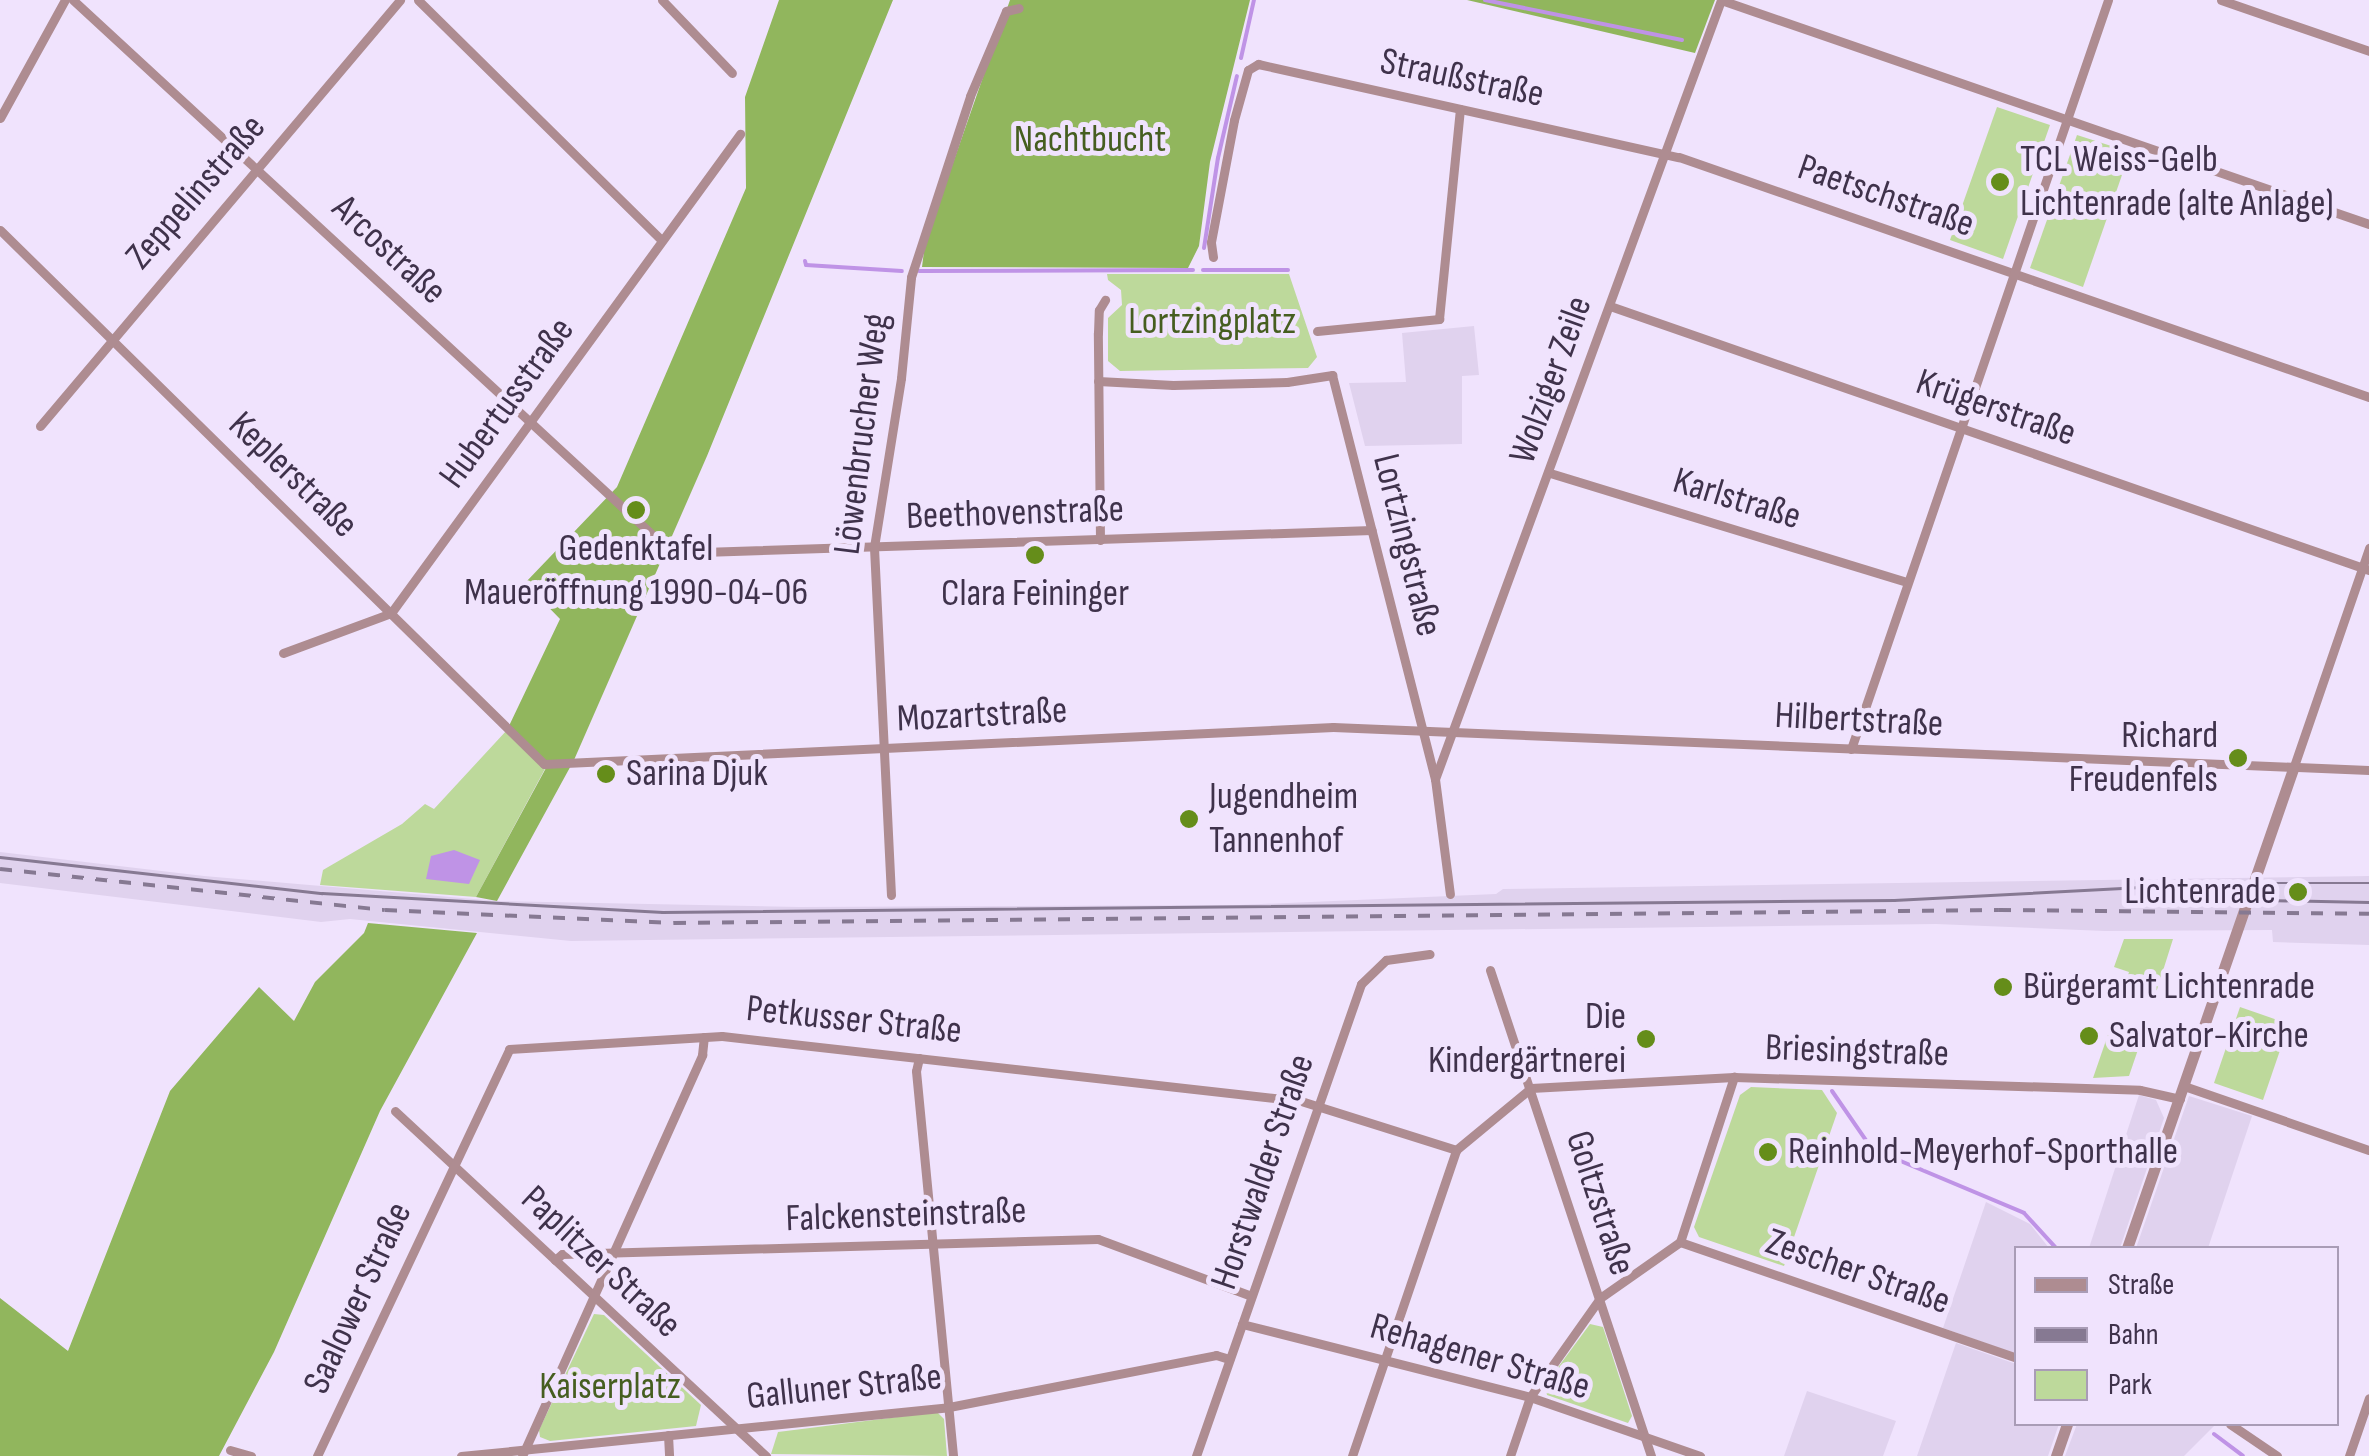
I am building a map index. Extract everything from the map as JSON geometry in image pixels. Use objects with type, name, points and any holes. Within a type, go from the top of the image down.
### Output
[{"type":"street","points":[[0,118],[65,0]]},
{"type":"street","name":"Arcostraße","points":[[72,0],[662,545]]},
{"type":"street","name":"Zeppelinstraße","points":[[40,426],[400,0]]},
{"type":"street","points":[[418,0],[661,240]]},
{"type":"street","points":[[662,0],[732,72]]},
{"type":"street","points":[[1721,0],[2369,224]]},
{"type":"street","name":"Wolziger Zeile","points":[[1435,779],[1721,0]]},
{"type":"street","points":[[1851,750],[2108,0]]},
{"type":"street","points":[[2221,0],[2369,51]]},
{"type":"street","name":"Löwenbrucher Weg","points":[[892,895],[874,548],[916,252],[1006,11],[1020,8]]},
{"type":"street","name":"Straußstraße","points":[[1213,257],[1211,242],[1226,158],[1248,70],[1258,64],[1665,154]]},
{"type":"street","points":[[1318,332],[1438,319],[1460,110]]},
{"type":"street","name":"Hubertusstraße","points":[[392,613],[740,134]]},
{"type":"street","name":"Paetschstraße","points":[[1665,154],[2369,397]]},
{"type":"street","name":"Keplerstraße","points":[[0,230],[544,764]]},
{"type":"street","points":[[1100,540],[1099,310],[1105,300]]},
{"type":"street","name":"Krügerstraße","points":[[1610,306],[2366,569]]},
{"type":"street","name":"Lortzingstraße","points":[[1098,382],[1212,384],[1332,376],[1422,730]]},
{"type":"street","name":"Karlstraße","points":[[1550,473],[1907,582]]},
{"type":"street","name":"Beethovenstraße","points":[[662,545],[677,554],[1372,530]]},
{"type":"street","points":[[2129,1246],[2366,569],[2369,548]]},
{"type":"street","points":[[283,652],[392,613]]},
{"type":"street","name":"Mozartstraße","points":[[544,764],[1333,727],[1422,730]]},
{"type":"street","name":"Wolziger Zeile","points":[[1422,730],[1435,779],[1450,894]]},
{"type":"street","name":"Hilbertstraße","points":[[1422,730],[2369,770]]},
{"type":"street","name":"Horstwalder Straße","points":[[1196,1456],[1365,978],[1386,960],[1430,954]]},
{"type":"street","name":"Goltzstraße","points":[[1490,970],[1651,1456]]},
{"type":"street","points":[[523,1453],[702,1055],[704,1037]]},
{"type":"street","name":"Petkusser Straße","points":[[454,1165],[508,1049],[704,1037],[1319,1105],[1456,1150]]},
{"type":"street","points":[[919,1058],[916,1072],[954,1456]]},
{"type":"street","points":[[1510,1456],[1530,1398],[1600,1298],[1680,1242],[1734,1078]]},
{"type":"street","name":"Briesingstraße","points":[[1532,1088],[1734,1078],[2140,1090],[2180,1099]]},
{"type":"street","points":[[2184,1086],[2369,1150]]},
{"type":"street","points":[[1352,1456],[1456,1150],[1532,1088]]},
{"type":"street","name":"Paplitzer Straße","points":[[395,1111],[766,1456]]},
{"type":"street","name":"Saalower Straße","points":[[317,1456],[454,1165]]},
{"type":"street","name":"Falckensteinstraße","points":[[556,1260],[562,1254],[1098,1239],[1251,1296]]},
{"type":"street","name":"Zescher Straße","points":[[1680,1242],[2014,1357]]},
{"type":"street","name":"Rehagener Straße","points":[[1242,1324],[1530,1398],[1700,1456]]},
{"type":"street","name":"Galluner Straße","points":[[461,1456],[523,1453],[950,1407],[1216,1355],[1229,1359]]},
{"type":"street","points":[[2349,1456],[2369,1398]]},
{"type":"street","points":[[2056,1456],[2066,1426]]},
{"type":"street","points":[[2233,1426],[2277,1456]]},
{"type":"street","points":[[668,1435],[669,1456]]},
{"type":"street","points":[[230,1450],[252,1456]]},
{"type":"shaded area","points":[[1474,326],[1479,375],[1462,376],[1462,444],[1365,446],[1349,383],[1406,382],[1402,333]]},
{"type":"shaded area","points":[[454,850],[480,860],[469,884],[426,879],[431,856]]},
{"type":"shaded area","points":[[0,852],[204,876],[497,901],[799,907],[1239,905],[1496,894],[1503,889],[2369,876],[2369,945],[2273,942],[2272,930],[2105,931],[1936,924],[571,941],[350,919],[321,922],[0,883]]},
{"type":"shaded area","points":[[2139,1095],[2156,1100],[2164,1118],[2121,1246],[2090,1246]]},
{"type":"shaded area","points":[[2189,1096],[2252,1116],[2209,1246],[2137,1246]]},
{"type":"shaded area","points":[[1986,1202],[2030,1224],[2047,1246],[2014,1246],[2014,1353],[1943,1328]]},
{"type":"shaded area","points":[[1956,1343],[2014,1363],[2014,1426],[2058,1426],[2048,1456],[1917,1456]]},
{"type":"shaded area","points":[[1807,1391],[1896,1421],[1883,1456],[1784,1456]]},
{"type":"shaded area","points":[[2076,1426],[2214,1426],[2184,1456],[2065,1456]]},
{"type":"green space","points":[[779,0],[893,0],[707,456],[574,760],[497,901],[476,897],[546,768],[507,730],[560,619],[525,583],[617,487],[746,188],[745,97]]},
{"type":"green space","name":"Nachtbucht","points":[[1010,0],[1250,0],[1210,162],[1199,246],[1188,268],[922,267],[925,243]]},
{"type":"green space","points":[[1467,0],[1715,0],[1695,53]]},
{"type":"green space","name":"TCL Weiss-Gelb Lichtenrade (alte Anlage)","points":[[1997,107],[2050,125],[2003,259],[1950,240]]},
{"type":"green space","points":[[2077,135],[2130,152],[2083,287],[2030,268]]},
{"type":"green space","name":"Lortzingplatz","points":[[1107,274],[1289,274],[1317,357],[1308,368],[1120,371],[1108,361],[1108,318],[1122,305],[1121,290],[1108,280]]},
{"type":"green space","points":[[507,730],[546,767],[476,897],[320,885],[323,870],[402,824],[425,804],[434,809]]},
{"type":"green space","points":[[368,923],[477,933],[380,1111],[274,1352],[219,1456],[0,1456],[0,1298],[68,1351],[170,1091],[259,987],[294,1021],[315,982],[364,933]]},
{"type":"green space","points":[[2124,939],[2173,939],[2155,996],[2123,991],[2129,972],[2114,967]]},
{"type":"green space","points":[[2240,1007],[2289,1024],[2263,1100],[2214,1083]]},
{"type":"green space","points":[[2119,1024],[2144,1032],[2129,1076],[2093,1078],[2111,1026]]},
{"type":"green space","points":[[1751,1087],[1822,1090],[1837,1113],[1784,1266],[1699,1237],[1694,1227],[1740,1095]]},
{"type":"green space","name":"Kaiserplatz","points":[[594,1314],[604,1315],[701,1405],[696,1426],[550,1441],[540,1437],[539,1430]]},
{"type":"green space","points":[[1590,1324],[1603,1327],[1632,1416],[1628,1423],[1547,1395],[1545,1385]]},
{"type":"green space","points":[[937,1412],[944,1419],[947,1456],[771,1454],[778,1432]]},
{"type":"waterway","points":[[1241,58],[1254,0]]},
{"type":"waterway","points":[[1485,0],[1682,40]]},
{"type":"waterway","points":[[1204,248],[1218,158],[1237,76]]},
{"type":"waterway","points":[[805,261],[806,265],[902,271]]},
{"type":"waterway","points":[[919,271],[1193,270]]},
{"type":"waterway","points":[[1203,270],[1288,270]]},
{"type":"waterway","points":[[1832,1091],[1872,1149],[2024,1213],[2054,1246]]},
{"type":"waterway","points":[[2214,1434],[2243,1456]]},
{"type":"tram line","points":[[0,857],[322,893],[662,912],[1894,900],[2222,883],[2369,883]]},
{"type":"tram line","points":[[2174,898],[2369,902]]},
{"type":"railway","points":[[0,869],[385,910],[674,923],[1999,910],[2369,914]]},
{"type":"place","name":"TCL Weiss-Gelb Lichtenrade (alte Anlage)","points":[[2000,182]]},
{"type":"place","name":"Gedenktafel Maueröffnung 1990-04-06","points":[[636,510]]},
{"type":"place","name":"Clara Feininger","points":[[1035,555]]},
{"type":"place","name":"Richard Freudenfels","points":[[2238,758]]},
{"type":"place","name":"Sarina Djuk","points":[[606,774]]},
{"type":"place","name":"Jugendheim Tannenhof","points":[[1189,819]]},
{"type":"place","name":"Lichtenrade","points":[[2298,892]]},
{"type":"place","name":"Bürgeramt Lichtenrade","points":[[2003,987]]},
{"type":"place","name":"Salvator-Kirche","points":[[2089,1036]]},
{"type":"place","name":"Die Kindergärtnerei","points":[[1646,1039]]},
{"type":"place","name":"Reinhold-Meyerhof-Sporthalle","points":[[1768,1152]]}]
